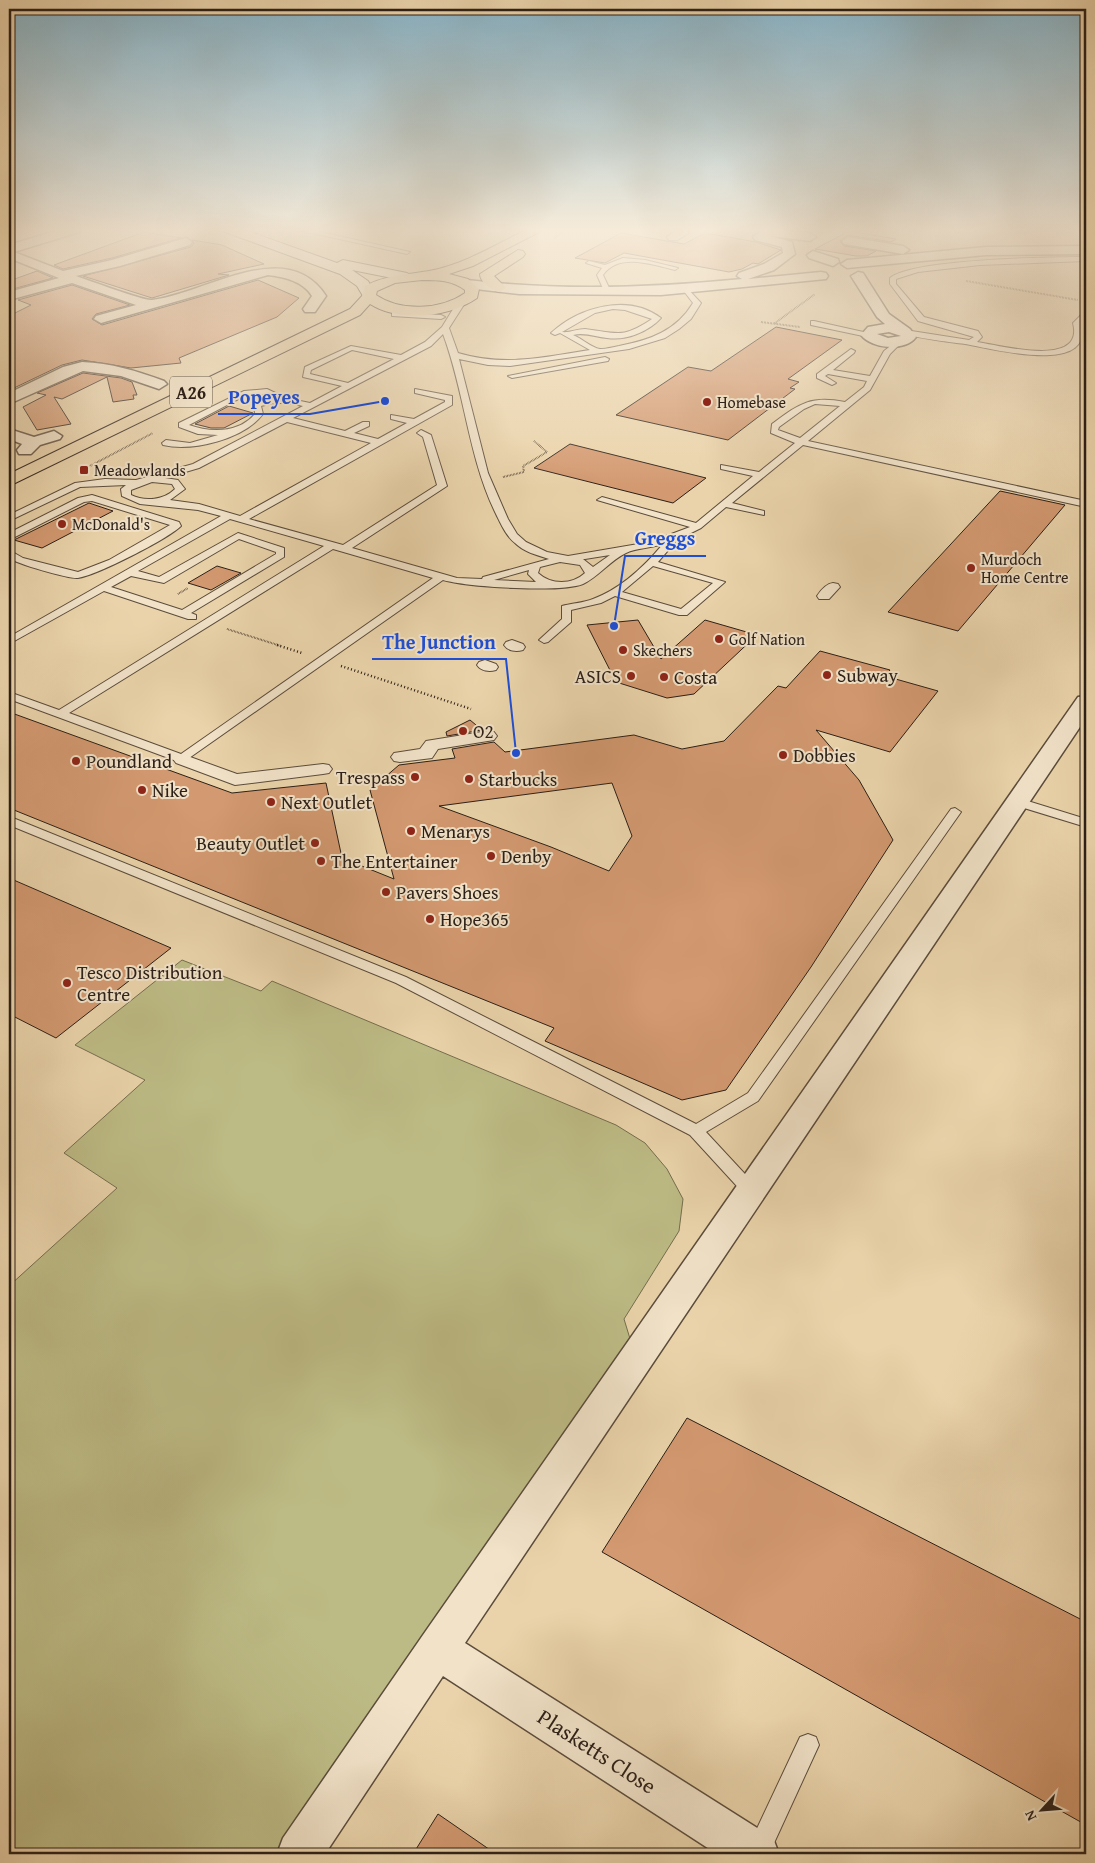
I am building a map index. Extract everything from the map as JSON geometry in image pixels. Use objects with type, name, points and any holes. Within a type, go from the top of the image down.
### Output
[{"type":"highway","name":"A26","points":[[9,481],[348,316]]},
{"type":"highway","name":"A26","points":[[9,494],[349,327],[387,316]]},
{"type":"street","points":[[86,316],[103,321],[116,316]]},
{"type":"street","points":[[876,330],[877,316]]},
{"type":"street","points":[[876,330],[903,336]]},
{"type":"street","points":[[876,330],[903,336]]},
{"type":"street","points":[[9,399],[75,367],[101,367],[155,378]]},
{"type":"street","points":[[9,434],[29,446],[54,436]]},
{"type":"street","points":[[299,1854],[437,1649],[1086,702]]},
{"type":"street","points":[[400,758],[426,754],[432,745],[488,736]]},
{"type":"street","points":[[182,759],[235,780],[322,769]]},
{"type":"street","name":"Plasketts Close","points":[[437,1649],[757,1854]]},
{"type":"lane","points":[[406,316],[444,322]]},
{"type":"lane","points":[[429,316],[444,322]]},
{"type":"lane","points":[[9,518],[78,486],[105,482],[136,483],[196,466],[428,344],[450,316]]},
{"type":"lane","points":[[583,316],[555,333],[580,340],[598,352]]},
{"type":"lane","points":[[565,335],[578,330],[614,338],[625,337],[656,319],[651,316]]},
{"type":"lane","points":[[454,355],[498,364],[598,352],[658,337],[684,322],[690,316]]},
{"type":"lane","points":[[920,316],[925,321],[975,333],[978,337],[972,342]]},
{"type":"lane","points":[[480,581],[564,559],[623,551],[674,537],[698,526],[866,388],[887,353],[903,336],[972,342],[1039,354],[1060,353],[1076,339],[1079,334],[1077,322],[1082,316]]},
{"type":"lane","points":[[444,322],[492,500],[516,540],[524,546],[588,567],[590,574]]},
{"type":"lane","points":[[814,323],[838,328],[876,330],[887,353]]},
{"type":"lane","points":[[350,386],[306,375],[308,369],[351,348],[402,358]]},
{"type":"lane","points":[[620,348],[629,350]]},
{"type":"lane","points":[[512,376],[605,358],[571,351]]},
{"type":"lane","points":[[832,382],[820,376],[851,351]]},
{"type":"lane","points":[[827,370],[872,379]]},
{"type":"lane","points":[[229,433],[198,431],[182,425],[244,393],[267,391],[282,398],[312,406]]},
{"type":"lane","points":[[240,520],[449,403],[449,398],[418,391]]},
{"type":"lane","points":[[166,443],[178,446],[195,446],[210,443],[254,420],[259,414],[257,405],[268,400],[282,398]]},
{"type":"lane","points":[[847,405],[818,400],[808,402],[775,426],[774,431],[801,442],[1086,504]]},
{"type":"lane","points":[[394,418],[414,422]]},
{"type":"lane","points":[[286,419],[378,442]]},
{"type":"lane","points":[[346,434],[366,424]]},
{"type":"lane","points":[[344,549],[442,486],[427,435],[421,433]]},
{"type":"lane","points":[[153,501],[169,498],[196,466]]},
{"type":"lane","points":[[724,467],[760,475]]},
{"type":"lane","points":[[305,473],[317,476]]},
{"type":"lane","points":[[152,479],[169,480],[199,507]]},
{"type":"lane","points":[[136,483],[126,489],[127,496],[137,500],[199,507],[456,581],[480,581],[507,585],[571,584],[580,582],[623,551]]},
{"type":"lane","points":[[279,486],[293,490]]},
{"type":"lane","points":[[9,536],[81,500],[96,498],[176,524],[176,526],[145,545],[95,570],[78,575],[13,557],[9,552]]},
{"type":"lane","points":[[602,500],[698,526]]},
{"type":"lane","points":[[724,504],[761,513]]},
{"type":"lane","points":[[9,641],[228,516]]},
{"type":"lane","points":[[129,572],[160,581],[238,536],[273,546],[280,550],[281,555],[183,614]]},
{"type":"lane","points":[[544,640],[567,620],[566,608],[594,603],[613,592],[652,563],[674,537]]},
{"type":"lane","points":[[145,545],[165,552]]},
{"type":"lane","points":[[60,714],[332,545]]},
{"type":"lane","points":[[613,592],[683,613],[720,582],[652,563]]},
{"type":"lane","points":[[536,566],[533,574],[543,582],[552,584]]},
{"type":"lane","points":[[9,695],[182,759],[441,577]]},
{"type":"lane","points":[[102,587],[207,623]]},
{"type":"lane","points":[[1018,802],[1086,823]]},
{"type":"lane","points":[[696,1132],[753,1097],[955,812]]},
{"type":"lane","points":[[9,821],[401,980],[645,1103],[696,1132],[751,1191]]},
{"type":"lane","points":[[757,1854],[808,1745]]},
{"type":"path","points":[[775,323],[786,316]]},
{"type":"path","points":[[761,322],[823,332],[828,326]]},
{"type":"path","points":[[500,477],[524,472],[523,466],[547,452],[534,441]]},
{"type":"path","points":[[160,581],[213,596]]},
{"type":"path","points":[[207,623],[471,709]]},
{"type":"shaded area","points":[[182,960],[261,991],[272,981],[616,1125],[645,1143],[667,1169],[683,1199],[679,1231],[624,1319],[631,1342],[274,1854],[9,1854],[9,1286],[117,1188],[64,1153],[145,1080],[75,1045]]},
{"type":"building","points":[[9,316],[94,316],[92,319],[102,325],[133,316],[278,316],[179,358],[181,363],[131,368],[82,360],[62,365],[14,388],[9,387]]},
{"type":"building","name":"Homebase","points":[[776,327],[842,340],[788,379],[799,382],[790,388],[795,389],[728,440],[616,415],[688,367],[711,371]]},
{"type":"building","points":[[83,373],[121,378],[132,382],[137,395],[133,395],[134,399],[113,402],[107,377],[62,399],[54,397],[71,424],[37,430],[23,407],[46,395],[37,393]]},
{"type":"building","points":[[229,406],[253,413],[224,428],[211,428],[195,424]]},
{"type":"building","points":[[570,444],[706,478],[673,503],[534,468]]},
{"type":"building","name":"Murdoch Home Centre","points":[[1000,491],[1065,505],[958,631],[888,612]]},
{"type":"building","name":"McDonald's","points":[[89,503],[113,511],[42,548],[14,540]]},
{"type":"building","points":[[217,566],[241,573],[211,590],[188,583]]},
{"type":"building","points":[[638,620],[661,659],[705,620],[757,635],[694,694],[667,698],[616,682],[587,625]]},
{"type":"building","points":[[820,651],[890,670],[885,676],[938,691],[890,752],[816,730],[859,780],[893,840],[811,967],[726,1090],[682,1100],[545,1041],[554,1028],[9,808],[9,712],[232,793],[326,783],[342,858],[394,879],[370,790],[399,765],[455,758],[452,749],[494,742],[505,752],[634,735],[682,749],[724,741],[778,686],[786,688]],"holes":[[[612,783],[632,836],[609,871],[551,847],[439,806]]]},
{"type":"building","points":[[470,720],[482,730],[447,736],[446,732]]},
{"type":"building","name":"Tesco Distribution Centre","points":[[9,878],[171,948],[56,1038],[9,1014]]},
{"type":"building","points":[[687,1418],[1086,1622],[1086,1825],[602,1552]]},
{"type":"building","points":[[438,1814],[496,1854],[413,1854]]},
{"type":"place","name":"Popeyes","points":[[385,401]]},
{"type":"place","name":"Homebase","points":[[707,402]]},
{"type":"place","name":"Meadowlands","points":[[84,470]]},
{"type":"place","name":"McDonald's","points":[[62,524]]},
{"type":"place","name":"Murdoch Home Centre","points":[[971,568]]},
{"type":"place","name":"Greggs","points":[[614,626]]},
{"type":"place","name":"Golf Nation","points":[[719,639]]},
{"type":"place","name":"Skechers","points":[[623,650]]},
{"type":"place","name":"Subway","points":[[827,675]]},
{"type":"place","name":"ASICS","points":[[631,676]]},
{"type":"place","name":"Costa","points":[[664,677]]},
{"type":"place","name":"O2","points":[[463,731]]},
{"type":"place","name":"The Junction","points":[[516,753]]},
{"type":"place","name":"Dobbies","points":[[783,755]]},
{"type":"place","name":"Poundland","points":[[76,761]]},
{"type":"place","name":"Trespass","points":[[415,777]]},
{"type":"place","name":"Starbucks","points":[[469,779]]},
{"type":"place","name":"Nike","points":[[142,790]]},
{"type":"place","name":"Next Outlet","points":[[271,802]]},
{"type":"place","name":"Menarys","points":[[411,831]]},
{"type":"place","name":"Beauty Outlet","points":[[315,843]]},
{"type":"place","name":"Denby","points":[[491,856]]},
{"type":"place","name":"The Entertainer","points":[[321,861]]},
{"type":"place","name":"Pavers Shoes","points":[[386,892]]},
{"type":"place","name":"Hope365","points":[[430,919]]},
{"type":"place","name":"Tesco Distribution Centre","points":[[67,983]]}]
